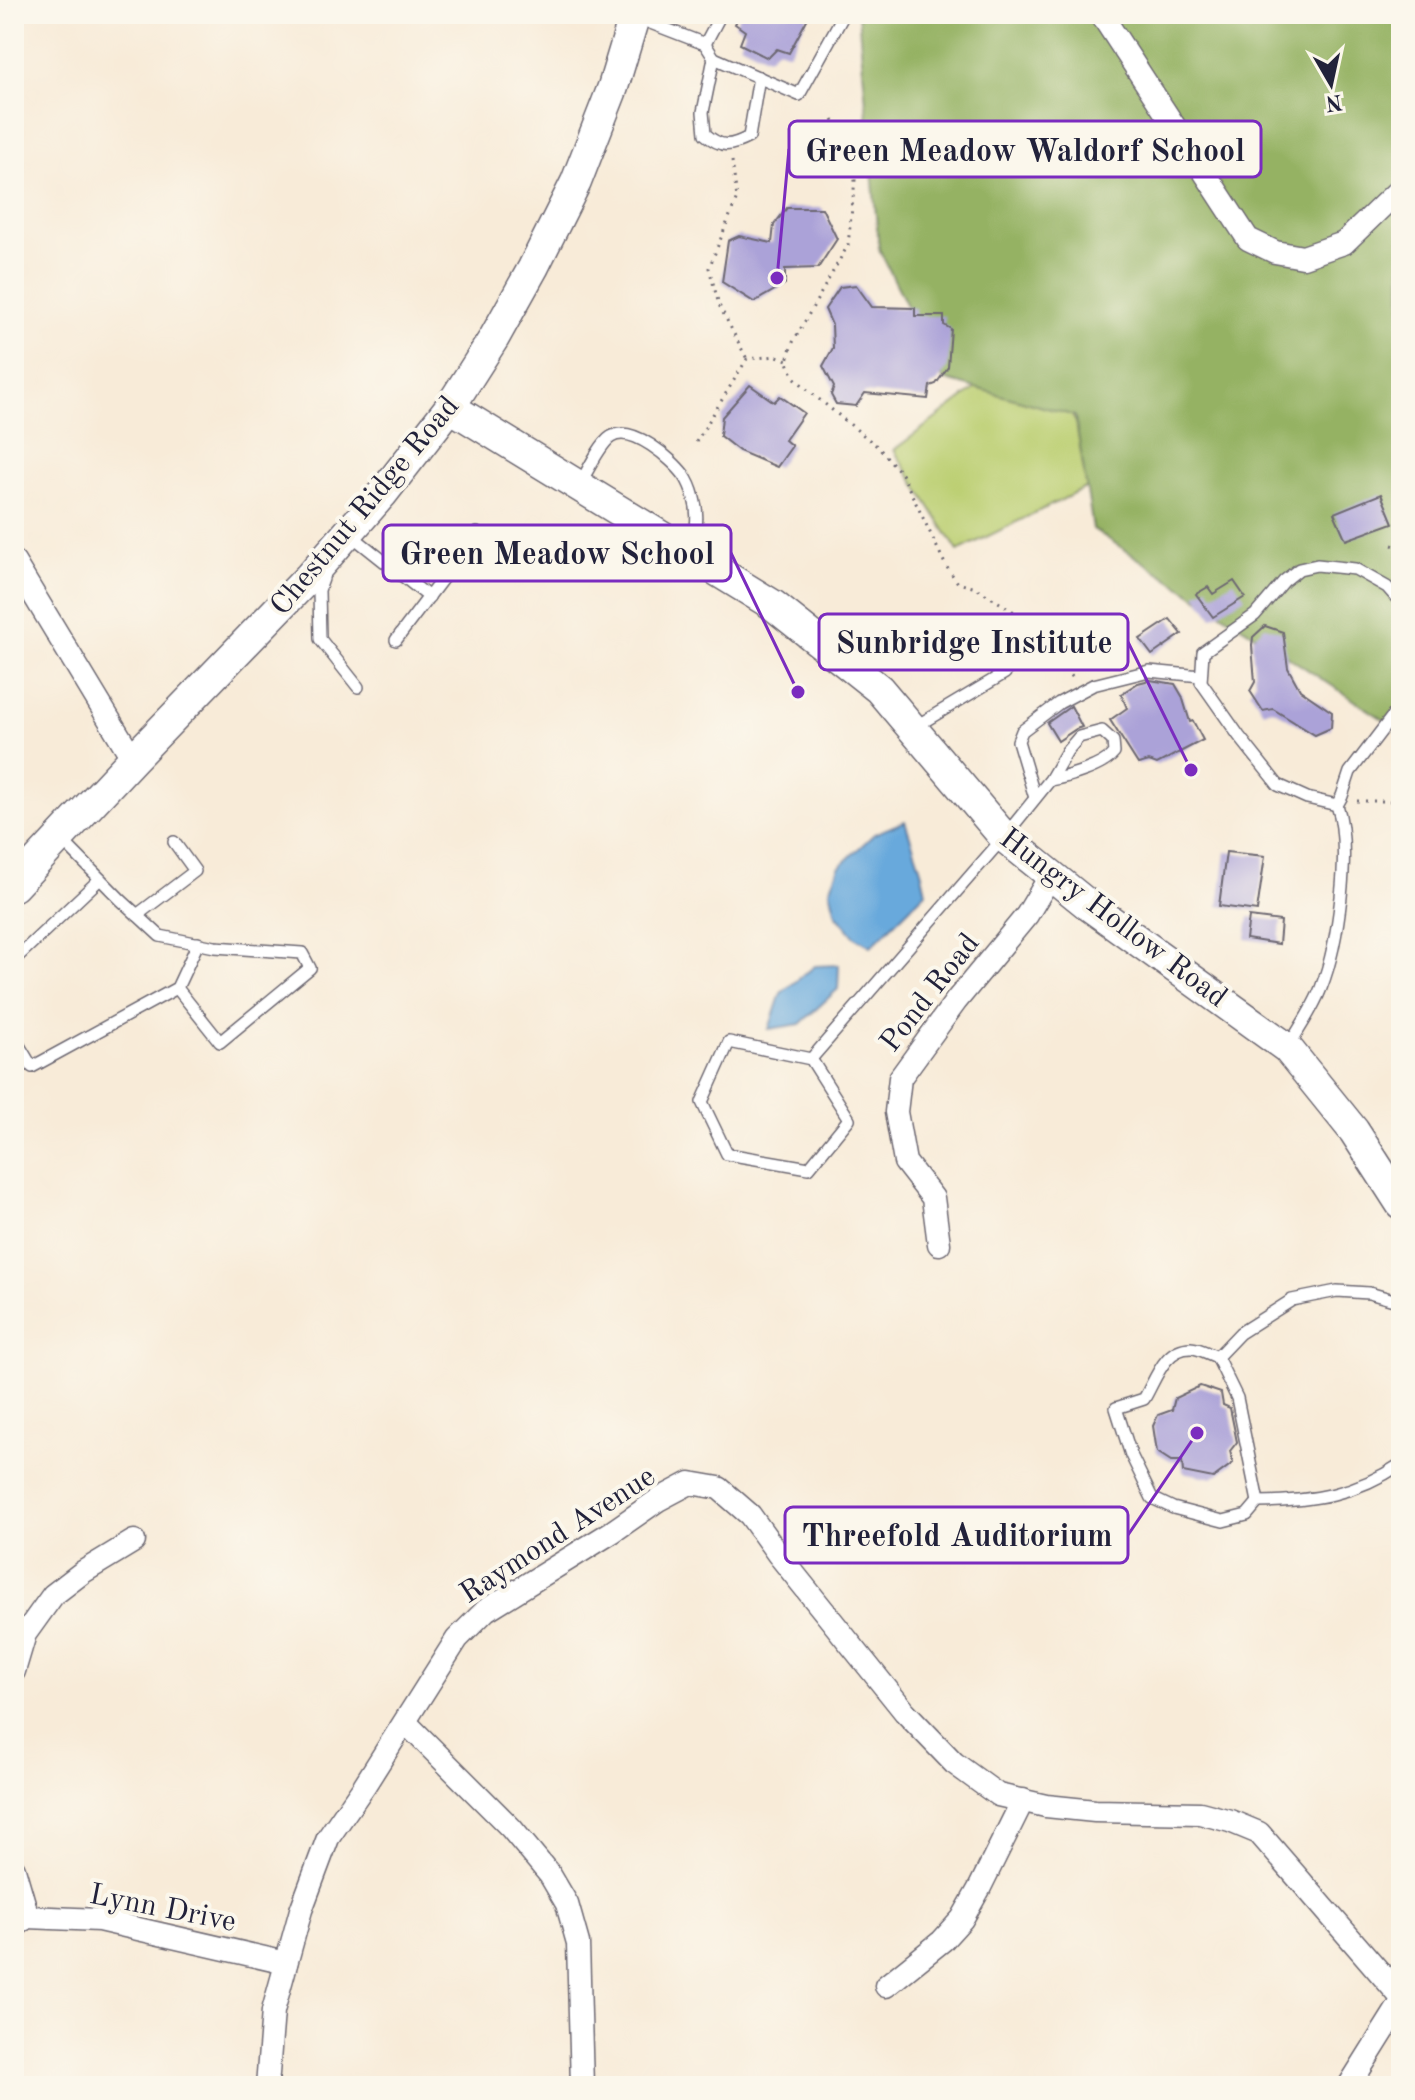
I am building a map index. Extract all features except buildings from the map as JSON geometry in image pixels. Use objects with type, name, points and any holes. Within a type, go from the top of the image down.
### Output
[{"type":"street","points":[[1101,14],[1248,239],[1275,252],[1303,257],[1344,243],[1401,188]]},
{"type":"street","name":"Chestnut Ridge Road","points":[[14,886],[317,568],[383,493],[450,407],[494,338],[576,182],[613,87],[635,15]]},
{"type":"street","name":"Hungry Hollow Road","points":[[450,407],[773,605],[879,689],[1004,837],[1087,904],[1287,1048],[1354,1131],[1401,1204]]},
{"type":"street","points":[[14,562],[133,759]]},
{"type":"street","name":"Pond Road","points":[[939,1244],[933,1198],[905,1162],[896,1112],[900,1078],[956,1001],[1027,915],[1051,875]]},
{"type":"street","name":"Raymond Avenue","points":[[267,2086],[273,2011],[301,1910],[328,1838],[457,1639],[486,1610],[658,1500],[690,1483],[719,1488],[750,1515],[899,1704],[954,1763],[998,1795],[1046,1806],[1095,1811],[1200,1813],[1259,1833],[1401,1997]]},
{"type":"street","points":[[14,1671],[25,1634],[53,1595],[83,1572],[134,1541]]},
{"type":"street","points":[[405,1722],[511,1828],[550,1875],[567,1904],[578,1943],[582,2086]]},
{"type":"street","points":[[886,1986],[942,1941],[962,1919],[1023,1800]]},
{"type":"street","points":[[14,1869],[21,1922]]},
{"type":"street","name":"Lynn Drive","points":[[21,1922],[99,1920],[286,1963]]},
{"type":"street","points":[[1349,2086],[1401,2003]]},
{"type":"lane","points":[[705,44],[721,14]]},
{"type":"lane","points":[[635,15],[705,44],[714,58],[799,95],[844,14]]},
{"type":"lane","points":[[714,58],[703,112],[705,134],[717,144],[735,144],[749,137],[759,77]]},
{"type":"lane","points":[[579,486],[613,435],[631,435],[648,444],[668,458],[691,488],[698,522],[690,554]]},
{"type":"lane","points":[[348,532],[429,597]]},
{"type":"lane","points":[[396,640],[477,533]]},
{"type":"lane","points":[[1337,805],[1307,798],[1278,785],[1201,682],[1203,652],[1255,615],[1284,581],[1299,569],[1317,565],[1355,569],[1387,587],[1401,603]]},
{"type":"lane","points":[[317,568],[323,579],[319,590],[320,639],[358,687]]},
{"type":"lane","points":[[1035,798],[1018,741],[1022,731],[1059,703],[1093,685],[1149,671],[1201,676]]},
{"type":"lane","points":[[912,728],[1005,673]]},
{"type":"lane","points":[[1287,1048],[1319,992],[1334,943],[1343,854],[1337,805],[1350,772],[1401,705]]},
{"type":"lane","name":"Pond Road","points":[[811,1059],[1004,837],[1050,780],[1079,737],[1102,731],[1113,741],[1114,753],[1109,760],[1050,780]]},
{"type":"lane","points":[[60,837],[160,936],[215,947],[302,953],[310,968],[220,1042],[177,988]]},
{"type":"lane","points":[[137,915],[195,871],[174,842]]},
{"type":"lane","points":[[14,960],[100,879]]},
{"type":"lane","points":[[14,1037],[32,1067],[177,988],[198,943]]},
{"type":"lane","points":[[729,1042],[811,1059],[849,1119],[809,1168],[727,1154],[702,1102],[729,1042]]},
{"type":"lane","points":[[1217,1357],[1240,1333],[1292,1300],[1337,1291],[1369,1293],[1401,1302]]},
{"type":"lane","points":[[1258,1502],[1237,1398],[1217,1357],[1194,1348],[1176,1351],[1166,1360],[1144,1399],[1116,1408],[1124,1438],[1152,1498],[1173,1508],[1223,1521],[1247,1515],[1258,1502],[1293,1502],[1345,1493],[1380,1478],[1401,1464]]},
{"type":"path","points":[[833,120],[844,139],[855,180],[848,245],[792,344],[787,360],[794,377],[878,447],[902,474],[946,566],[958,583],[976,588],[1016,613],[1060,661],[1081,692]]},
{"type":"path","points":[[732,161],[737,198],[709,268],[719,305],[747,359]]},
{"type":"path","points":[[747,359],[777,356],[787,360]]},
{"type":"path","points":[[696,442],[747,359]]},
{"type":"path","points":[[1392,545],[1401,548]]},
{"type":"path","points":[[1352,801],[1401,801]]},
{"type":"green space","points":[[858,14],[1401,14],[1401,731],[1093,529],[1075,416],[943,379],[879,249]]},
{"type":"green space","points":[[1029,348],[1110,476],[958,551],[894,450]]},
{"type":"water","points":[[905,821],[926,892],[871,946],[855,937],[836,914],[830,890],[839,867],[874,834]]},
{"type":"water","points":[[839,965],[838,989],[800,1024],[769,1029],[781,993],[815,966]]},
{"type":"place","name":"Green Meadow Waldorf School","points":[[777,278]]},
{"type":"place","name":"Green Meadow School","points":[[798,692]]},
{"type":"place","name":"Sunbridge Institute","points":[[1191,770]]},
{"type":"place","name":"Threefold Auditorium","points":[[1197,1433]]}]
